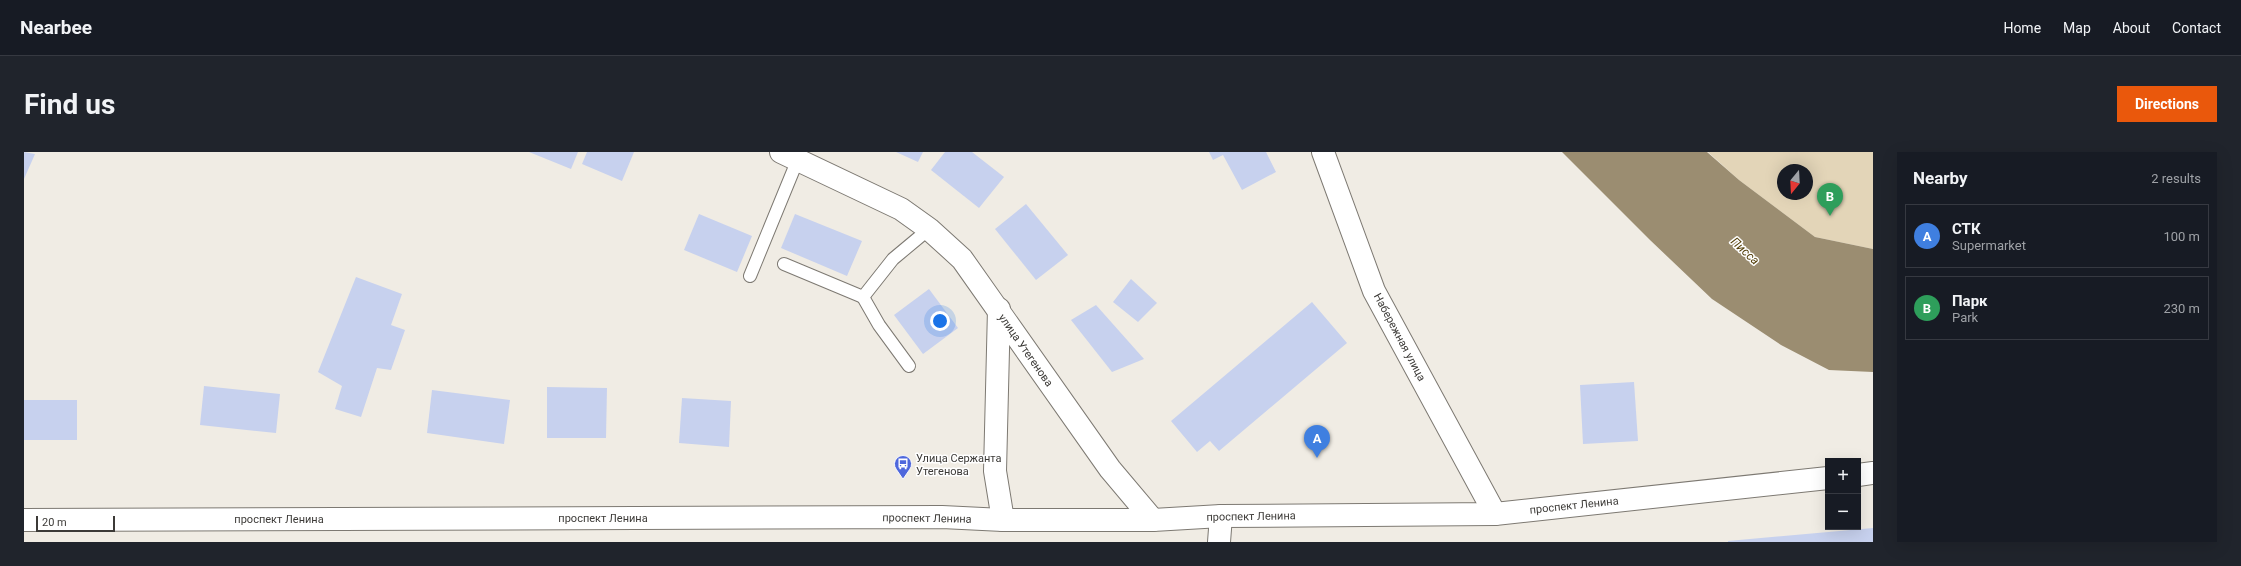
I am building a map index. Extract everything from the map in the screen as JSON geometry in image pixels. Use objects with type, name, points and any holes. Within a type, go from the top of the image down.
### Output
[{"type":"main road","name":"Набережная улица","points":[[1323,152],[1374,291],[1495,514]]},
{"type":"main road","points":[[790,155],[901,209],[929,229],[962,259],[998,310]]},
{"type":"main road","name":"улица Утегенова","points":[[998,310],[995,471],[1003,520]]},
{"type":"main road","name":"улица Утегенова","points":[[998,310],[1110,470],[1153,520]]},
{"type":"main road","points":[[1861,475],[1873,474]]},
{"type":"main road","name":"проспект Ленина","points":[[24,520],[942,516],[1003,520],[1153,520],[1221,516],[1495,514],[1825,478]]},
{"type":"main road","points":[[1219,542],[1221,516]]},
{"type":"lane","points":[[750,276],[790,155]]},
{"type":"lane","points":[[863,297],[893,259],[929,229]]},
{"type":"lane","points":[[784,264],[863,297],[878,324],[909,366]]},
{"type":"shaded area","points":[[1708,152],[1873,152],[1873,249],[1815,237],[1739,180]]},
{"type":"water","name":"Писса","points":[[1562,152],[1707,152],[1739,180],[1815,237],[1873,249],[1873,372],[1829,370],[1781,345],[1712,299],[1650,240]]},
{"type":"building","points":[[24,152],[35,154],[24,179]]},
{"type":"building","points":[[529,152],[578,152],[571,169]]},
{"type":"building","points":[[587,152],[634,152],[622,181],[582,164]]},
{"type":"building","points":[[896,152],[923,152],[918,162]]},
{"type":"building","points":[[945,152],[972,152],[1004,177],[979,208],[931,170]]},
{"type":"building","points":[[1209,152],[1266,152],[1276,172],[1242,190],[1223,155],[1213,160]]},
{"type":"building","points":[[1026,204],[1068,255],[1036,280],[995,229]]},
{"type":"building","points":[[699,214],[752,236],[737,272],[684,250]]},
{"type":"building","points":[[795,214],[862,241],[847,276],[781,248]]},
{"type":"building","points":[[356,277],[402,294],[391,325],[405,330],[391,370],[377,368],[361,417],[335,409],[342,386],[318,372]]},
{"type":"building","points":[[1131,279],[1157,303],[1138,322],[1113,302]]},
{"type":"building","points":[[929,289],[958,328],[923,354],[894,315]]},
{"type":"building","points":[[1312,302],[1347,343],[1219,451],[1210,441],[1197,452],[1171,421]]},
{"type":"building","points":[[1096,305],[1144,359],[1112,372],[1071,320]]},
{"type":"building","points":[[1634,382],[1638,441],[1583,444],[1580,385]]},
{"type":"building","points":[[204,386],[280,394],[276,433],[200,425]]},
{"type":"building","points":[[547,387],[607,388],[606,438],[547,438]]},
{"type":"building","points":[[432,390],[510,400],[504,444],[427,433]]},
{"type":"building","points":[[682,398],[731,401],[729,447],[679,443]]},
{"type":"building","points":[[24,400],[77,400],[77,440],[24,440]]},
{"type":"building","points":[[1873,528],[1873,542],[1728,542],[1728,541]]},
{"type":"place","name":"Парк","points":[[1830,216]]},
{"type":"place","name":"СТК","points":[[1317,458]]},
{"type":"place","name":"Улица Сержанта Утегенова","points":[[903,479]]}]
